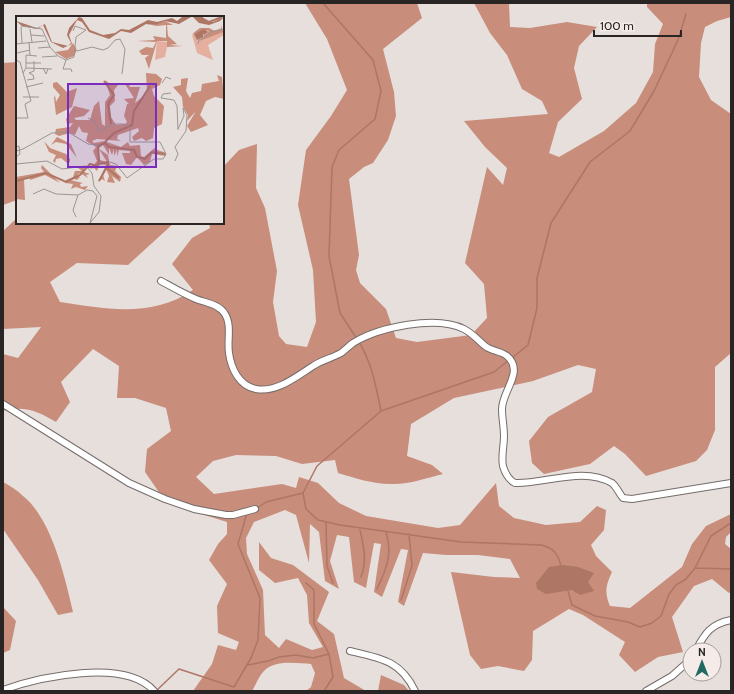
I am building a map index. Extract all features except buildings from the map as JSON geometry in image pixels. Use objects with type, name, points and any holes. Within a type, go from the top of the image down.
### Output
[{"type":"street","points":[[161,281],[196,299],[213,305],[225,314],[228,324],[229,353],[232,366],[240,381],[257,390],[274,387],[288,382],[317,364],[341,353],[353,343],[366,337],[401,326],[430,323],[453,325],[464,329],[477,338],[486,347],[508,356],[514,368],[502,408],[504,436],[503,461],[505,471],[515,483],[590,476],[614,484],[623,498],[632,499],[731,483]]},
{"type":"street","points":[[3,404],[128,483],[194,508],[226,515],[233,515],[255,509]]},
{"type":"street","points":[[700,642],[705,633],[716,626],[731,620]]},
{"type":"street","points":[[350,650],[376,657],[401,669],[408,677],[415,691]]},
{"type":"street","points":[[646,691],[672,676],[682,667]]},
{"type":"street","points":[[3,690],[35,679],[102,673],[133,676],[153,690]]},
{"type":"shaded area","points":[[305,3],[417,3],[422,18],[383,49],[394,92],[396,116],[388,140],[373,163],[364,167],[349,179],[359,255],[356,270],[360,283],[386,309],[396,338],[417,342],[471,335],[487,318],[484,284],[465,263],[487,167],[503,185],[507,168],[485,147],[464,121],[548,114],[542,101],[522,89],[507,55],[490,33],[474,3],[509,3],[510,27],[530,28],[567,22],[597,27],[579,46],[574,68],[582,99],[558,122],[549,153],[559,157],[604,131],[636,103],[653,72],[655,44],[663,24],[647,7],[647,3],[731,3],[731,17],[717,21],[705,27],[701,43],[699,77],[711,100],[731,114],[731,353],[715,367],[715,430],[707,450],[696,461],[646,476],[625,454],[614,446],[590,464],[544,474],[532,463],[529,441],[548,417],[592,392],[596,369],[578,365],[533,381],[454,398],[411,424],[407,456],[432,465],[443,474],[410,482],[384,484],[338,473],[335,460],[302,464],[276,456],[236,455],[213,461],[196,477],[214,494],[282,484],[296,488],[299,477],[318,483],[339,503],[366,516],[438,528],[460,525],[496,483],[499,506],[514,518],[546,525],[580,522],[597,506],[606,510],[604,530],[591,545],[596,556],[612,572],[606,589],[608,601],[610,606],[630,608],[682,567],[692,544],[706,526],[731,514],[731,532],[726,537],[725,544],[731,549],[731,592],[729,593],[712,579],[694,586],[672,617],[682,652],[658,657],[635,672],[619,655],[625,642],[583,615],[569,609],[533,631],[532,660],[524,671],[498,666],[481,669],[470,655],[451,572],[494,577],[520,578],[510,559],[478,555],[423,553],[404,606],[398,602],[408,550],[401,549],[382,597],[374,592],[381,544],[374,543],[366,588],[354,582],[349,537],[337,535],[330,561],[339,589],[325,581],[319,532],[310,524],[309,563],[296,515],[285,510],[254,522],[246,538],[247,554],[263,590],[265,635],[279,648],[286,639],[312,650],[323,647],[309,623],[307,595],[298,578],[275,583],[259,570],[259,542],[271,558],[293,565],[329,592],[317,621],[334,634],[344,678],[366,691],[306,691],[311,687],[315,673],[311,664],[281,663],[265,670],[252,691],[193,691],[212,664],[218,645],[236,650],[239,642],[218,633],[217,606],[227,584],[209,560],[218,544],[227,534],[227,522],[198,513],[163,498],[145,472],[147,449],[171,431],[166,408],[135,398],[117,398],[119,366],[93,349],[61,382],[70,402],[56,422],[31,410],[11,409],[3,411],[3,354],[18,358],[41,327],[3,329],[3,231],[16,219],[16,224],[173,224],[128,265],[77,263],[50,282],[60,302],[111,309],[145,308],[161,305],[177,299],[193,290],[172,264],[192,238],[210,228],[209,224],[224,224],[224,166],[239,150],[257,144],[256,188],[265,208],[277,271],[273,302],[279,336],[286,344],[307,347],[316,322],[313,270],[298,205],[306,150],[331,116],[347,90],[327,39]]},
{"type":"shaded area","points":[[16,62],[16,200],[3,205],[3,63]]},
{"type":"shaded area","points":[[3,482],[23,496],[33,506],[42,519],[56,550],[73,612],[58,615],[38,580],[3,529]]},
{"type":"shaded area","points":[[563,565],[578,567],[594,573],[588,582],[594,591],[580,595],[572,590],[546,594],[537,589],[536,583],[549,567]]},
{"type":"shaded area","points":[[3,607],[16,621],[10,650],[3,653]]},
{"type":"shaded area","points":[[381,675],[404,685],[409,691],[378,691]]},
{"type":"waterway","points":[[323,3],[373,60],[381,91],[375,119],[339,150],[332,167],[329,256],[340,313],[357,339]]},
{"type":"waterway","points":[[512,358],[528,345],[537,308],[537,278],[551,223],[590,162],[630,131],[654,91],[678,40],[686,14]]},
{"type":"waterway","points":[[359,342],[370,367],[381,411]]},
{"type":"waterway","points":[[303,493],[317,466],[381,411],[494,372],[509,360]]},
{"type":"waterway","points":[[256,509],[266,502],[303,493],[306,509],[318,520],[340,525],[461,542],[541,545],[555,552],[561,566]]},
{"type":"waterway","points":[[156,691],[179,669],[234,687],[251,658],[258,640],[260,598],[238,544],[247,513]]},
{"type":"waterway","points":[[326,522],[327,566],[333,583]]},
{"type":"waterway","points":[[695,568],[711,536],[731,523]]},
{"type":"waterway","points":[[360,530],[364,548],[364,565],[361,577]]},
{"type":"waterway","points":[[377,589],[388,562],[389,548],[386,532]]},
{"type":"waterway","points":[[401,600],[412,566],[409,534]]},
{"type":"waterway","points":[[568,591],[572,605],[595,616],[628,622],[640,627],[652,623],[661,616],[669,594],[676,585],[686,579],[695,568],[731,569]]},
{"type":"waterway","points":[[306,583],[314,590],[314,624],[329,654]]},
{"type":"waterway","points":[[248,665],[279,657],[296,655],[313,658],[329,654],[333,677],[324,691]]}]
